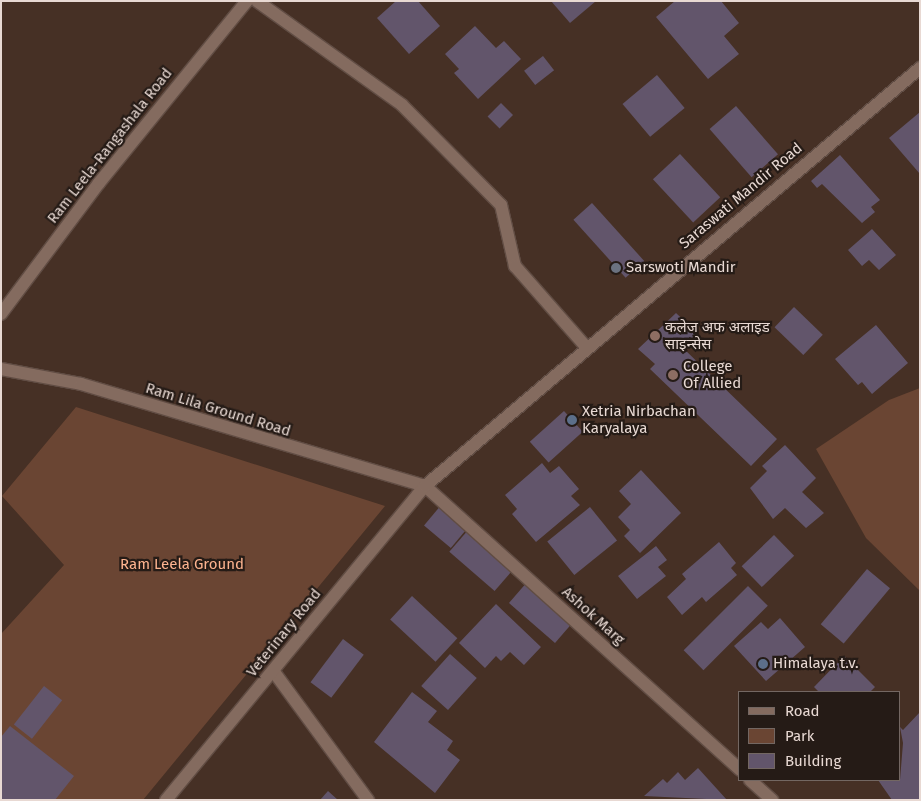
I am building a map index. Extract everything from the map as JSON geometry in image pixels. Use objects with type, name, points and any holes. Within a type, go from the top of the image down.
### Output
[{"type":"street","name":"Ram Leela-Rangashala Road","points":[[1,314],[99,183],[247,1]]},
{"type":"street","points":[[257,1],[402,105],[501,205],[515,266],[587,348]]},
{"type":"street","name":"Saraswati Mandir Road","points":[[425,486],[920,68]]},
{"type":"street","name":"Ram Lila Ground Road","points":[[1,368],[81,384],[425,486]]},
{"type":"street","name":"Veterinary Road","points":[[166,800],[274,672],[425,486]]},
{"type":"street","name":"Ashok Marg","points":[[425,486],[738,768]]},
{"type":"street","points":[[274,672],[368,800]]},
{"type":"street","points":[[751,781],[772,800]]},
{"type":"green space","points":[[920,388],[920,591],[866,538],[816,449],[889,400]]},
{"type":"green space","name":"Ram Leela Ground","points":[[76,407],[385,506],[143,800],[1,800],[1,634],[64,565],[2,496]]},
{"type":"building","points":[[396,1],[418,1],[440,26],[409,54],[377,18]]},
{"type":"building","points":[[551,1],[596,1],[570,23]]},
{"type":"building","points":[[675,1],[721,1],[739,23],[724,36],[739,54],[708,79],[656,17]]},
{"type":"building","points":[[475,26],[496,48],[504,41],[521,59],[478,99],[454,73],[459,69],[445,54]]},
{"type":"building","points":[[543,56],[554,70],[535,85],[524,71]]},
{"type":"building","points":[[657,75],[685,108],[650,137],[623,104]]},
{"type":"building","points":[[501,103],[513,115],[500,128],[488,116]]},
{"type":"building","points":[[736,106],[778,154],[752,177],[710,129]]},
{"type":"building","points":[[920,112],[920,174],[889,138]]},
{"type":"building","points":[[680,154],[720,197],[693,222],[653,179]]},
{"type":"building","points":[[840,155],[880,200],[871,207],[875,212],[862,223],[822,184],[817,188],[811,181]]},
{"type":"building","points":[[592,203],[644,261],[626,278],[573,220]]},
{"type":"building","points":[[872,229],[896,255],[879,270],[869,260],[862,266],[848,250]]},
{"type":"building","points":[[794,307],[823,335],[803,355],[775,327]]},
{"type":"building","points":[[676,313],[697,333],[683,348],[777,439],[751,466],[650,369],[655,364],[638,349]]},
{"type":"building","points":[[876,325],[908,363],[872,394],[862,382],[858,385],[835,359]]},
{"type":"building","points":[[564,411],[583,432],[549,463],[530,442]]},
{"type":"building","points":[[785,445],[816,478],[802,492],[824,513],[806,528],[785,508],[773,519],[750,488],[767,471],[762,466]]},
{"type":"building","points":[[542,463],[550,473],[559,466],[579,489],[571,496],[580,505],[536,542],[512,514],[517,509],[505,495]]},
{"type":"building","points":[[641,470],[681,513],[640,553],[624,536],[630,530],[618,517],[631,504],[619,491]]},
{"type":"building","points":[[442,504],[469,526],[451,548],[424,525]]},
{"type":"building","points":[[590,507],[617,540],[574,575],[547,542]]},
{"type":"building","points":[[469,529],[514,568],[495,591],[449,552]]},
{"type":"building","points":[[774,535],[794,556],[762,587],[742,566]]},
{"type":"building","points":[[719,542],[736,563],[731,568],[737,575],[706,602],[702,597],[682,615],[667,597],[686,579],[682,574]]},
{"type":"building","points":[[656,546],[667,560],[658,567],[666,576],[637,599],[618,576]]},
{"type":"building","points":[[867,569],[890,588],[844,643],[821,624]]},
{"type":"building","points":[[528,581],[574,621],[555,643],[509,603]]},
{"type":"building","points":[[748,586],[768,606],[703,670],[684,650]]},
{"type":"building","points":[[412,596],[457,638],[436,662],[390,619]]},
{"type":"building","points":[[496,604],[541,647],[524,665],[510,652],[501,661],[496,656],[485,668],[459,643]]},
{"type":"building","points":[[780,618],[805,647],[766,681],[734,646],[761,622],[768,629]]},
{"type":"building","points":[[343,639],[364,655],[331,698],[311,682]]},
{"type":"building","points":[[450,654],[477,678],[448,710],[421,686]]},
{"type":"building","points":[[844,656],[875,687],[871,691],[818,691],[814,687]]},
{"type":"building","points":[[44,686],[62,700],[32,739],[14,725]]},
{"type":"building","points":[[412,692],[437,711],[428,722],[453,741],[447,750],[460,760],[435,793],[374,742]]},
{"type":"building","points":[[920,712],[920,800],[892,800],[879,781],[901,781],[903,743],[901,728],[903,730]]},
{"type":"building","points":[[10,726],[74,776],[55,800],[1,800],[1,737]]},
{"type":"building","points":[[698,768],[727,800],[644,796],[663,779],[667,783],[678,772],[685,780]]},
{"type":"building","points":[[328,791],[338,800],[320,800]]},
{"type":"place","name":"Sarswoti Mandir","points":[[616,268]]},
{"type":"place","name":"कलेज अफ अलाइड साइन्सेस","points":[[655,336]]},
{"type":"place","name":"College Of Allied","points":[[673,375]]},
{"type":"place","name":"Xetria Nirbachan Karyalaya","points":[[572,420]]},
{"type":"place","name":"Himalaya t.v.","points":[[763,664]]}]
